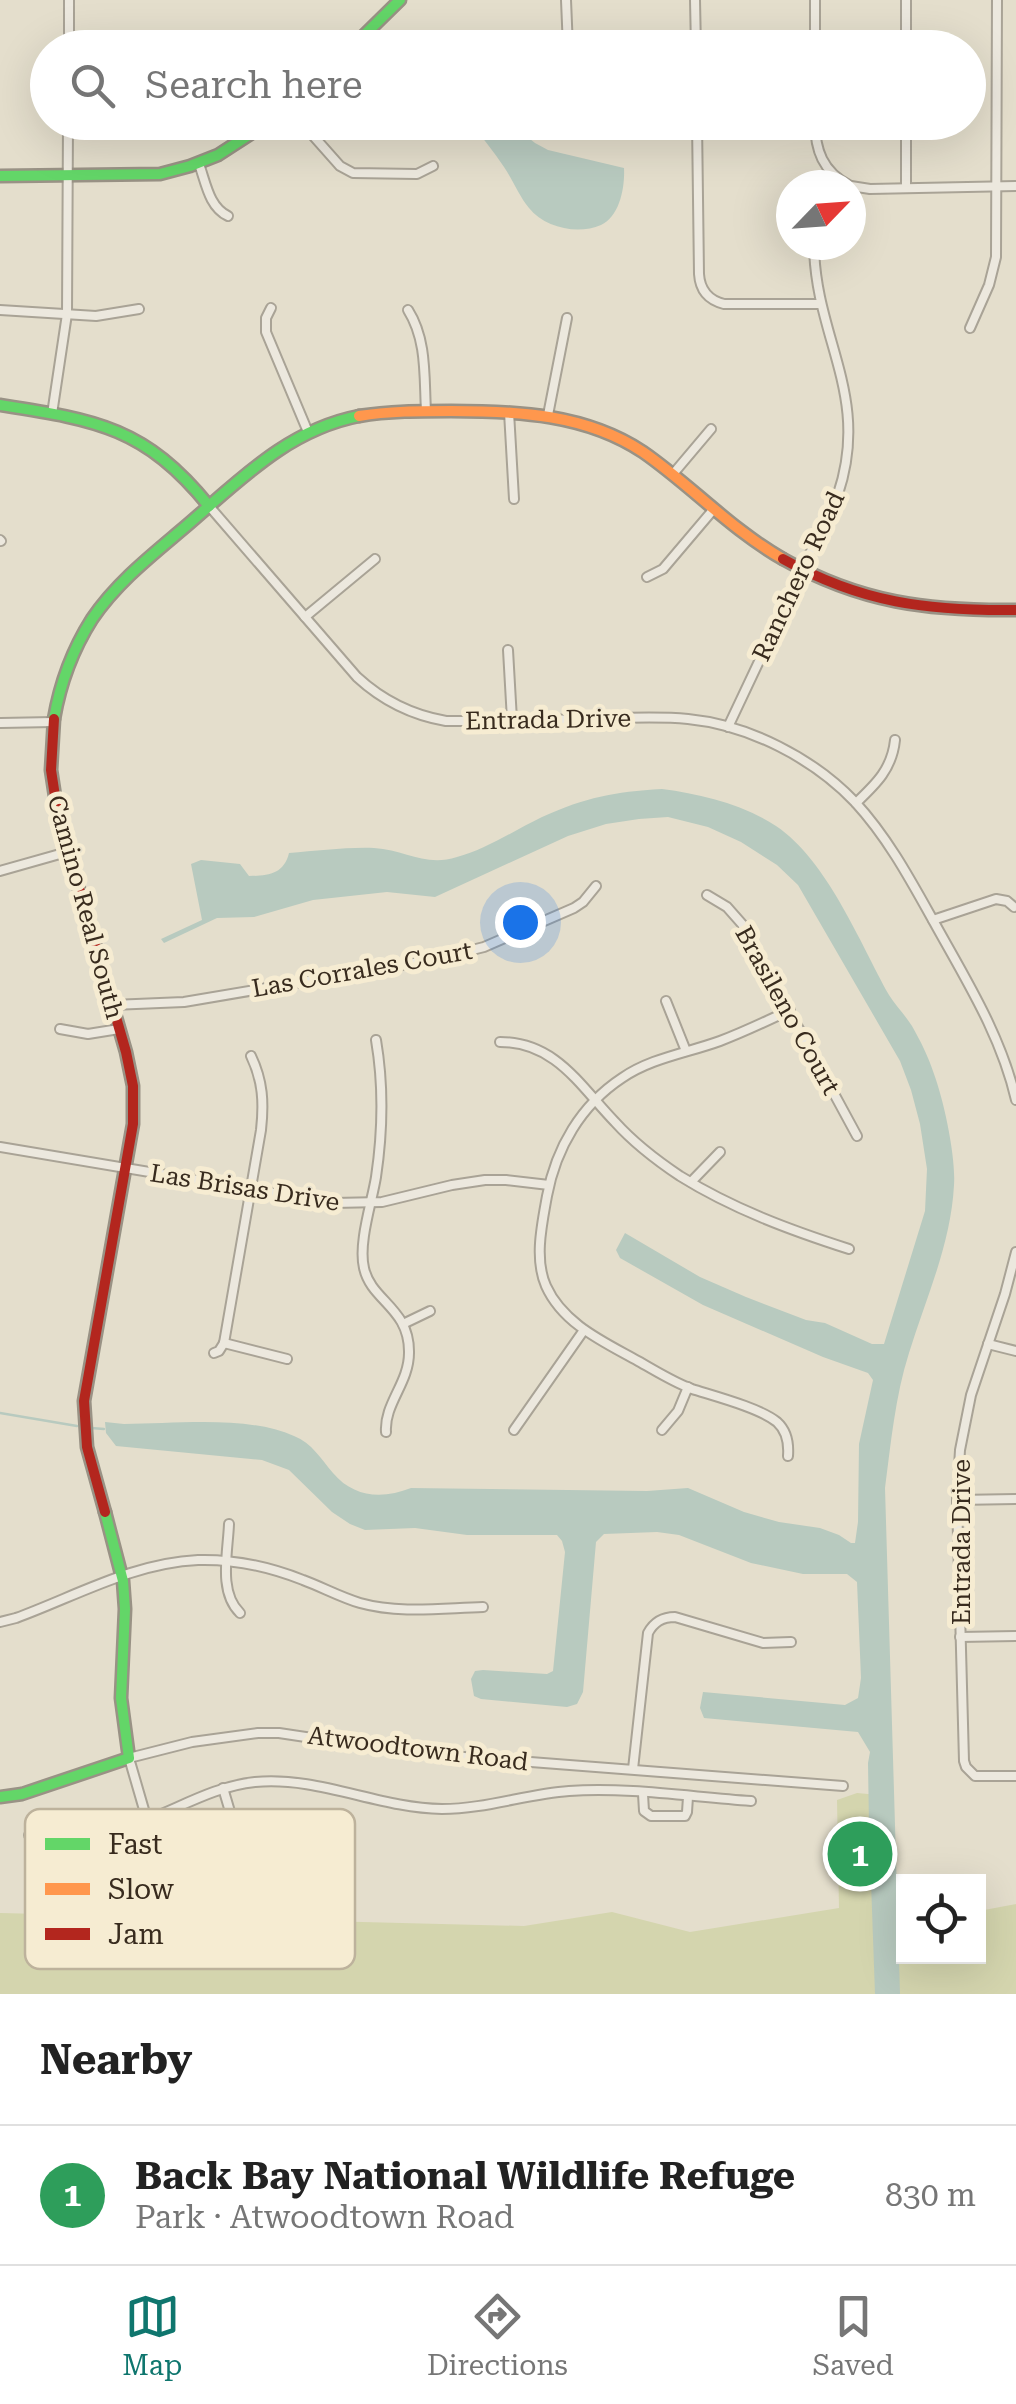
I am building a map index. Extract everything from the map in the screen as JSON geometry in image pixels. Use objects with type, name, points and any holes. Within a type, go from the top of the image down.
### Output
[{"type":"street","points":[[68,0],[68,30]]},
{"type":"street","points":[[370,30],[400,0]]},
{"type":"street","points":[[566,0],[567,30]]},
{"type":"street","points":[[695,0],[696,30]]},
{"type":"street","points":[[815,0],[815,30]]},
{"type":"street","points":[[906,0],[906,30]]},
{"type":"street","points":[[970,328],[995,266],[997,0]]},
{"type":"street","points":[[52,414],[67,314],[68,140]]},
{"type":"street","points":[[0,176],[160,174],[200,164],[244,140]]},
{"type":"street","points":[[317,140],[340,166],[353,174],[417,174],[433,166]]},
{"type":"street","points":[[698,140],[699,274],[705,294],[724,304],[820,304]]},
{"type":"street","points":[[816,140],[829,170]]},
{"type":"street","points":[[906,140],[906,188]]},
{"type":"street","points":[[200,164],[214,205],[228,216]]},
{"type":"street","points":[[866,188],[1016,186]]},
{"type":"street","name":"Ranchero Road","points":[[728,726],[844,477],[850,442],[847,400],[820,304],[816,260]]},
{"type":"street","points":[[271,308],[266,332],[308,432]]},
{"type":"street","points":[[0,310],[96,316],[139,309]]},
{"type":"street","points":[[408,310],[422,344],[426,411]]},
{"type":"street","points":[[548,415],[567,318]]},
{"type":"street","name":"Entrada Drive","points":[[0,405],[91,421],[135,438],[164,458],[179,470],[357,677],[401,708],[446,720],[670,718],[728,726],[793,755],[827,777],[856,804],[893,850],[991,1025],[1016,1100]]},
{"type":"street","name":"Camino Real South","points":[[144,1809],[129,1758],[121,1696],[126,1633],[122,1575],[89,1462],[84,1408],[133,1124],[133,1086],[66,852],[51,762],[53,722],[61,685],[81,638],[100,607],[135,569],[209,506],[276,452],[308,432],[376,413],[426,411],[548,415],[607,432],[651,456],[734,527],[801,571],[847,590],[906,605],[1016,610]]},
{"type":"street","points":[[509,412],[514,500]]},
{"type":"street","points":[[674,474],[711,429]]},
{"type":"street","points":[[647,578],[662,569],[713,510]]},
{"type":"street","points":[[305,617],[375,558]]},
{"type":"street","points":[[508,650],[512,720]]},
{"type":"street","points":[[1,724],[53,722]]},
{"type":"street","points":[[856,804],[886,771],[895,740]]},
{"type":"street","points":[[0,871],[66,852]]},
{"type":"street","name":"Las Corrales Court","points":[[112,1005],[184,1002],[473,951],[574,908],[596,886]]},
{"type":"street","name":"Brasileno Court","points":[[707,895],[727,907],[742,924],[856,1136]]},
{"type":"street","points":[[933,920],[996,899],[1008,901],[1014,907]]},
{"type":"street","points":[[666,1001],[686,1051]]},
{"type":"street","points":[[788,1456],[787,1437],[773,1420],[688,1387],[584,1330],[552,1297],[542,1275],[540,1251],[556,1160],[571,1130],[595,1100],[637,1068],[747,1030],[790,1010]]},
{"type":"street","points":[[60,1029],[88,1034],[119,1029]]},
{"type":"street","points":[[376,1040],[384,1113],[362,1257],[373,1288],[403,1324],[409,1347],[403,1383],[386,1416],[386,1432]]},
{"type":"street","points":[[500,1042],[538,1049],[566,1068],[638,1145],[691,1182],[768,1222],[849,1249]]},
{"type":"street","points":[[214,1353],[224,1343],[264,1102],[251,1056]]},
{"type":"street","name":"Las Brisas Drive","points":[[0,1147],[334,1203],[371,1203],[468,1182],[549,1184]]},
{"type":"street","points":[[691,1182],[720,1152]]},
{"type":"street","name":"Entrada Drive","points":[[1016,1252],[964,1422],[957,1500],[964,1761],[976,1776],[1016,1776]]},
{"type":"street","points":[[403,1324],[430,1312]]},
{"type":"street","points":[[514,1430],[584,1330]]},
{"type":"street","points":[[224,1343],[287,1359]]},
{"type":"street","points":[[988,1344],[1016,1351]]},
{"type":"street","points":[[662,1430],[678,1412],[688,1387]]},
{"type":"street","points":[[957,1500],[1016,1499]]},
{"type":"street","points":[[229,1524],[227,1590],[230,1602],[240,1613]]},
{"type":"street","points":[[0,1622],[122,1575],[178,1562],[228,1561],[273,1569],[379,1607],[482,1607]]},
{"type":"street","points":[[632,1769],[648,1633],[656,1622],[675,1617],[763,1643],[790,1642]]},
{"type":"street","points":[[960,1636],[1016,1636]]},
{"type":"street","name":"Atwoodtown Road","points":[[0,1797],[22,1794],[129,1758],[208,1739],[258,1733],[412,1753],[843,1786]]},
{"type":"street","points":[[171,1809],[223,1788],[255,1782],[298,1782],[444,1809],[590,1790],[751,1801]]},
{"type":"street","points":[[223,1788],[229,1809]]},
{"type":"street","points":[[642,1794],[642,1807],[651,1816],[681,1818],[685,1816],[688,1797]]},
{"type":"green space","points":[[857,1793],[879,1795],[896,1925],[896,1964],[986,1964],[986,1910],[1016,1904],[1016,1994],[0,1994],[0,1913],[25,1914],[25,1969],[355,1969],[355,1922],[524,1926],[612,1912],[690,1932],[839,1908],[837,1800]]},
{"type":"shaded area","points":[[484,140],[531,140],[548,150],[624,168],[622,192],[613,215],[601,225],[562,228],[536,215]]},
{"type":"shaded area","points":[[662,789],[706,797],[749,812],[794,841],[841,904],[889,995],[912,1026],[938,1085],[954,1173],[952,1207],[943,1250],[900,1386],[885,1488],[896,1964],[899,1964],[900,1994],[875,1994],[870,1752],[858,1732],[704,1718],[700,1708],[703,1692],[845,1705],[858,1698],[861,1678],[857,1582],[847,1574],[803,1574],[751,1563],[679,1535],[604,1534],[596,1542],[583,1692],[577,1704],[567,1707],[481,1699],[474,1696],[471,1679],[475,1671],[553,1671],[565,1552],[557,1535],[467,1535],[415,1528],[365,1530],[332,1512],[289,1470],[262,1460],[116,1446],[106,1433],[105,1422],[233,1423],[276,1429],[306,1443],[341,1481],[369,1494],[411,1488],[688,1488],[744,1512],[820,1528],[855,1543],[859,1444],[873,1380],[868,1373],[703,1305],[620,1258],[616,1250],[625,1233],[700,1277],[746,1297],[806,1320],[825,1323],[872,1344],[884,1344],[925,1211],[927,1169],[920,1124],[900,1061],[798,885],[777,865],[708,827],[668,817],[639,819],[568,836],[435,897],[387,892],[313,900],[254,917],[217,918],[164,943],[161,939],[202,920],[191,864],[201,860],[240,864],[249,876],[274,872],[289,853],[332,849],[385,849],[446,860],[478,850],[542,817],[614,794]]},
{"type":"waterway","points":[[0,1413],[77,1426]]},
{"type":"waterway","points":[[91,1428],[104,1429]]},
{"type":"traffic: fast","points":[[369,30],[400,0]]},
{"type":"traffic: fast","points":[[0,176],[160,174],[218,155],[241,140]]},
{"type":"traffic: fast","points":[[0,405],[91,423],[140,443],[163,459],[209,506]]},
{"type":"traffic: fast","points":[[54,719],[79,642],[92,619],[124,581],[265,460],[309,433],[359,416]]},
{"type":"traffic: fast","points":[[0,1797],[22,1794],[129,1758],[121,1698],[123,1581],[105,1512]]},
{"type":"traffic: slow","points":[[359,416],[416,411],[501,412],[575,422],[621,439],[643,452],[745,534],[783,559]]},
{"type":"traffic: jam","points":[[783,559],[868,595],[953,609],[1016,610]]},
{"type":"traffic: jam","points":[[54,719],[51,770],[58,816],[133,1086],[133,1124],[84,1401],[87,1447],[105,1512]]},
{"type":"place","name":"Back Bay National Wildlife Refuge","points":[[860,1854]]}]
